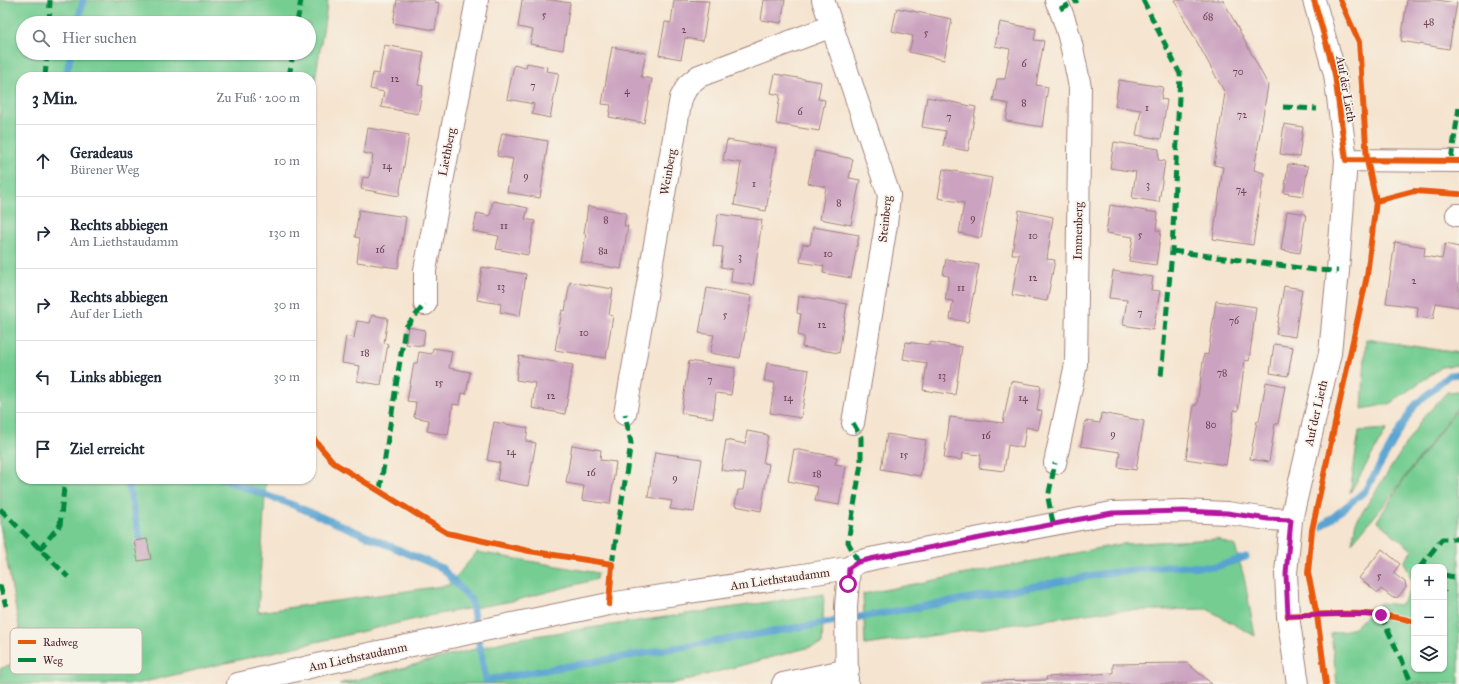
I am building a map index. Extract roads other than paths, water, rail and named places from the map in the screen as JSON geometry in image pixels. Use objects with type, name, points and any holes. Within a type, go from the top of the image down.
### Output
[{"type":"street","name":"Liethberg","points":[[425,304],[424,270],[477,0]]},
{"type":"street","name":"Steinberg","points":[[823,0],[889,195],[886,225],[853,423]]},
{"type":"street","name":"Immenberg","points":[[1055,463],[1076,364],[1080,87],[1071,45],[1056,0]]},
{"type":"street","name":"Auf der Lieth","points":[[1298,684],[1288,616],[1286,574],[1291,520],[1330,353],[1346,160],[1334,74],[1314,0]]},
{"type":"street","name":"Weinberg","points":[[625,414],[681,98],[688,85],[699,76],[832,26]]},
{"type":"street","points":[[1346,160],[1459,161]]},
{"type":"street","name":"Am Liethstaudamm","points":[[238,684],[326,663],[609,604],[849,568],[858,562],[875,558],[1112,513],[1184,511],[1227,513],[1268,519],[1291,520]]},
{"type":"street","points":[[783,684],[848,677],[846,607],[849,568]]},
{"type":"waterway","points":[[80,16],[83,0]]},
{"type":"waterway","points":[[67,72],[70,60]]},
{"type":"waterway","points":[[1321,527],[1365,491],[1415,405],[1449,375],[1459,374]]},
{"type":"waterway","points":[[128,484],[140,539]]},
{"type":"waterway","points":[[235,484],[293,505],[442,568],[471,600],[486,680],[937,604],[1100,574],[1170,566],[1216,567],[1246,557]]}]
